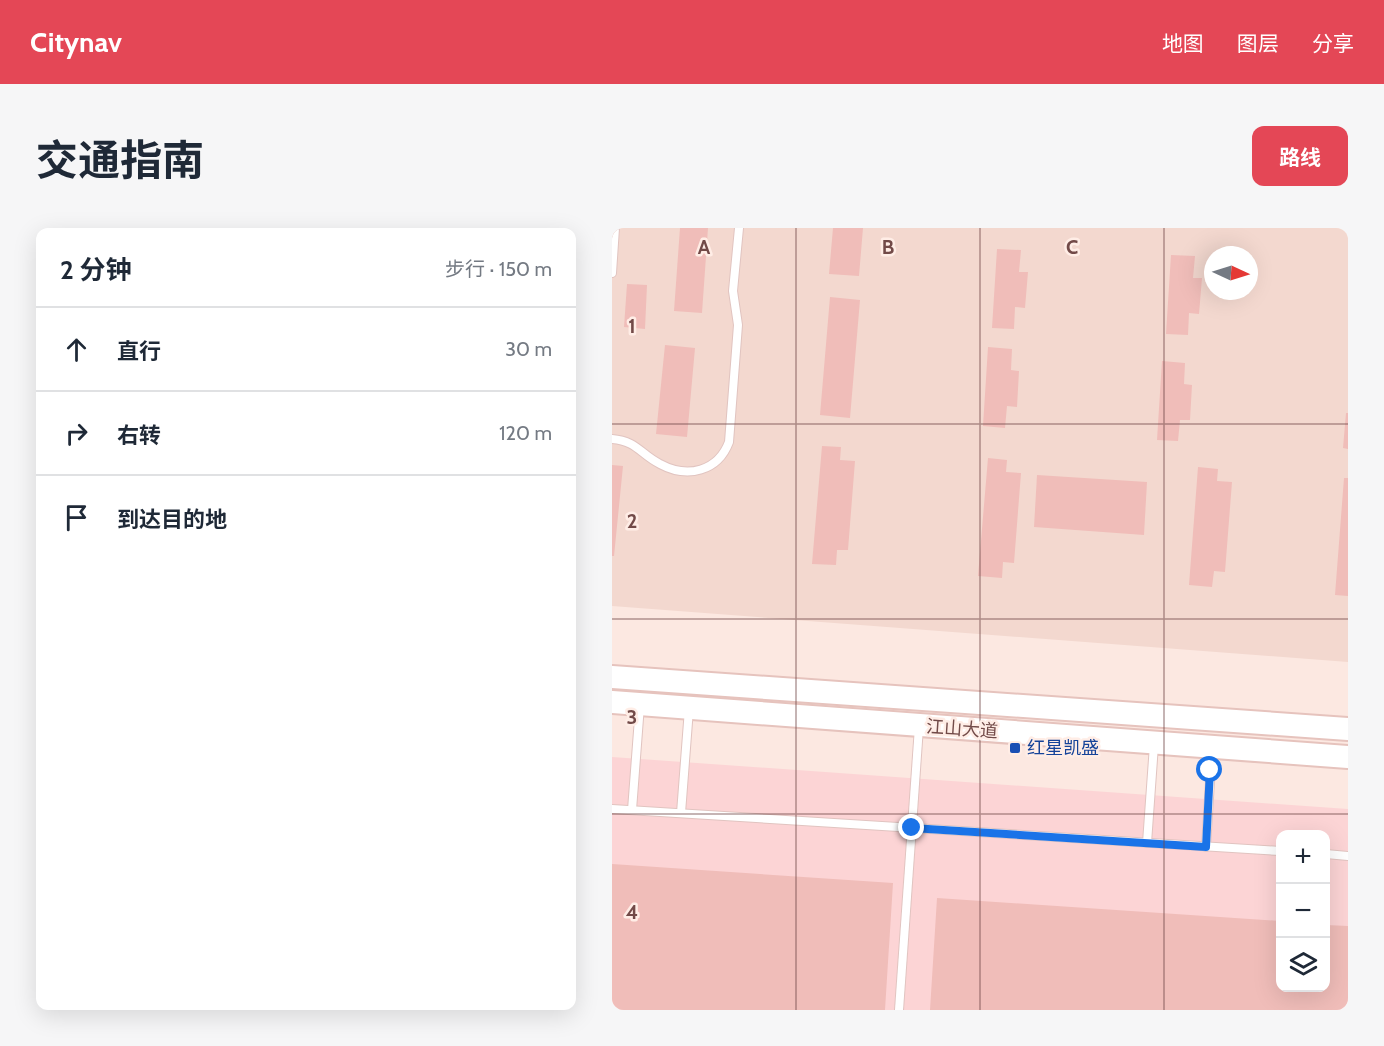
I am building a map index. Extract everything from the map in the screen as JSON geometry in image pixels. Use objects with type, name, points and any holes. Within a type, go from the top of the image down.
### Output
[{"type":"main road","name":"江山大道","points":[[612,678],[1348,729]]},
{"type":"main road","name":"江山大道","points":[[612,702],[1348,757]]},
{"type":"lane","points":[[612,273],[615,228]]},
{"type":"lane","points":[[612,439],[635,444],[659,464],[673,470],[700,470],[713,465],[723,456],[729,442],[738,325],[733,291],[738,228]]},
{"type":"lane","points":[[632,810],[640,704]]},
{"type":"lane","points":[[681,813],[690,708]]},
{"type":"lane","points":[[899,1010],[920,725]]},
{"type":"lane","points":[[1147,843],[1154,744]]},
{"type":"lane","points":[[1206,847],[1212,747]]},
{"type":"lane","points":[[612,808],[1276,852]]},
{"type":"lane","points":[[1330,854],[1348,856]]},
{"type":"shaded area","points":[[612,228],[1348,228],[1348,662],[612,606]]},
{"type":"shaded area","points":[[612,757],[1348,809],[1348,1010],[612,1010]]},
{"type":"building","points":[[680,228],[708,228],[702,313],[674,311]]},
{"type":"building","points":[[833,228],[863,228],[859,276],[829,274]]},
{"type":"building","points":[[997,249],[1021,250],[1019,272],[1028,272],[1025,308],[1015,307],[1014,329],[992,328]]},
{"type":"building","points":[[1171,255],[1195,256],[1193,278],[1202,278],[1199,314],[1189,313],[1188,335],[1166,334]]},
{"type":"building","points":[[627,284],[647,285],[645,329],[624,327]]},
{"type":"building","points":[[830,297],[860,300],[850,418],[820,415]]},
{"type":"building","points":[[665,345],[695,348],[687,437],[656,434]]},
{"type":"building","points":[[988,347],[1012,349],[1011,370],[1019,371],[1017,407],[1007,406],[1005,428],[983,426]]},
{"type":"building","points":[[1162,361],[1185,363],[1184,384],[1192,385],[1190,420],[1180,420],[1178,441],[1157,440]]},
{"type":"building","points":[[1346,413],[1348,413],[1348,449],[1343,448]]},
{"type":"building","points":[[822,446],[841,447],[840,460],[855,461],[848,550],[837,550],[836,565],[812,564]]},
{"type":"building","points":[[988,458],[1007,460],[1006,472],[1021,473],[1014,563],[1003,562],[1002,578],[978,576]]},
{"type":"building","points":[[612,465],[623,466],[614,556],[612,556]]},
{"type":"building","points":[[1198,467],[1218,469],[1217,481],[1232,482],[1225,572],[1214,571],[1212,587],[1189,585]]},
{"type":"building","points":[[1037,475],[1147,482],[1144,535],[1034,527]]},
{"type":"building","points":[[1344,478],[1348,478],[1348,596],[1335,595]]},
{"type":"building","points":[[612,864],[893,883],[885,1010],[612,1010]]},
{"type":"building","points":[[937,898],[1276,921],[1276,992],[1330,992],[1330,925],[1348,926],[1348,1010],[930,1010]]},
{"type":"place","name":"红星凯盛","points":[[1015,748]]},
{"type":"route","points":[[912,828],[1206,847],[1210,770]]}]
